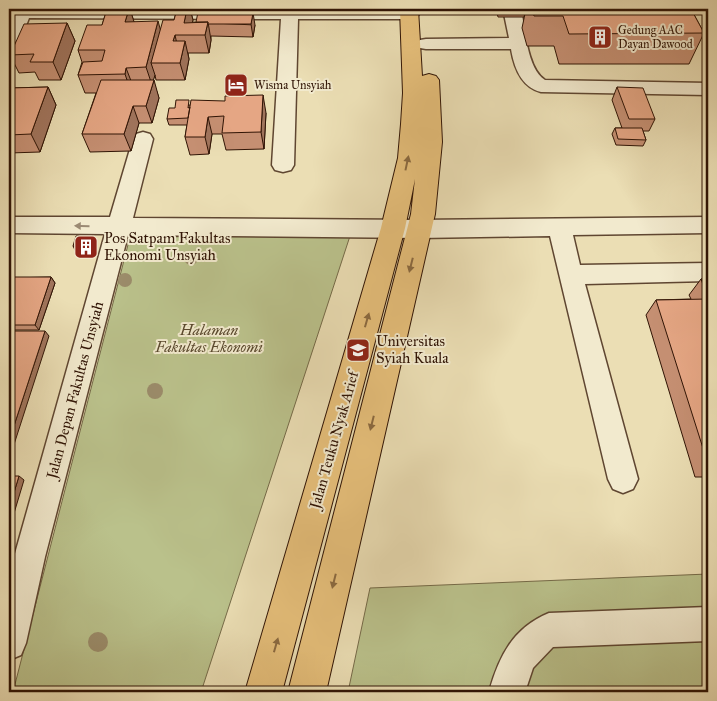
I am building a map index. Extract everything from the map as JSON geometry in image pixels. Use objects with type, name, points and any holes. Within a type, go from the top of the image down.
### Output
[{"type":"main road","name":"Jalan Teuku Nyak Arief","points":[[307,692],[408,221],[432,128],[426,44],[414,10]]},
{"type":"main road","name":"Jalan Teuku Nyak Arief","points":[[263,692],[408,221],[408,158],[412,124],[414,10]]},
{"type":"street","points":[[512,9],[527,75],[535,84],[541,86],[708,89]]},
{"type":"street","points":[[9,46],[16,13],[290,13],[414,10]]},
{"type":"street","points":[[282,165],[290,13]]},
{"type":"street","points":[[426,44],[519,43]]},
{"type":"street","name":"Jalan Depan Fakultas Unsyiah","points":[[9,643],[19,558],[121,218],[143,138]]},
{"type":"street","points":[[9,209],[121,218],[408,221],[559,226],[708,225]]},
{"type":"street","points":[[408,221],[708,210]]},
{"type":"street","points":[[9,225],[121,218]]},
{"type":"street","points":[[559,226],[623,479]]},
{"type":"street","points":[[570,275],[708,272]]},
{"type":"street","points":[[507,692],[524,649],[534,638],[549,630],[708,624]]},
{"type":"green space","name":"Halaman Fakultas Ekonomi","points":[[350,236],[201,692],[13,692],[130,237]]},
{"type":"green space","points":[[708,574],[708,692],[348,692],[370,588]]},
{"type":"building","points":[[107,9],[129,9],[125,22],[158,21],[146,67],[126,68],[125,74],[78,75],[83,62],[102,61],[105,50],[78,50],[87,25],[102,25]]},
{"type":"building","points":[[177,9],[187,9],[184,23],[208,22],[205,35],[175,35],[173,41],[185,41],[180,63],[151,63],[163,20],[174,20]]},
{"type":"building","points":[[532,9],[691,9],[704,33],[569,34],[563,16],[534,16]]},
{"type":"building","points":[[198,12],[253,13],[251,24],[208,24],[208,22],[196,22]]},
{"type":"building","points":[[67,23],[53,62],[30,62],[34,54],[10,55],[24,24]]},
{"type":"building","points":[[101,80],[154,80],[146,106],[133,106],[124,134],[82,134]]},
{"type":"building","points":[[48,87],[31,134],[9,135],[9,88]]},
{"type":"building","points":[[617,87],[643,88],[655,119],[629,119]]},
{"type":"building","points":[[263,95],[261,132],[222,133],[224,116],[208,117],[205,137],[185,137],[191,100],[225,101],[225,96]]},
{"type":"building","points":[[176,100],[189,100],[188,118],[167,119],[169,108],[175,108]]},
{"type":"building","points":[[615,128],[642,128],[646,140],[618,139]]},
{"type":"building","points":[[76,236],[93,236],[89,246],[73,246]]},
{"type":"building","points":[[9,277],[51,277],[35,325],[9,325]]},
{"type":"building","points":[[701,279],[708,279],[708,299]]},
{"type":"building","points":[[708,299],[708,464],[656,300]]},
{"type":"building","points":[[9,331],[45,331],[9,441]]},
{"type":"building","points":[[9,476],[19,476],[9,509]]},
{"type":"place","name":"Gedung AAC Dayan Dawood","points":[[600,37]]},
{"type":"place","name":"Wisma Unsyiah","points":[[236,85]]},
{"type":"place","name":"Pos Satpam Fakultas Ekonomi Unsyiah","points":[[86,247]]},
{"type":"place","name":"Universitas Syiah Kuala","points":[[358,350]]}]
